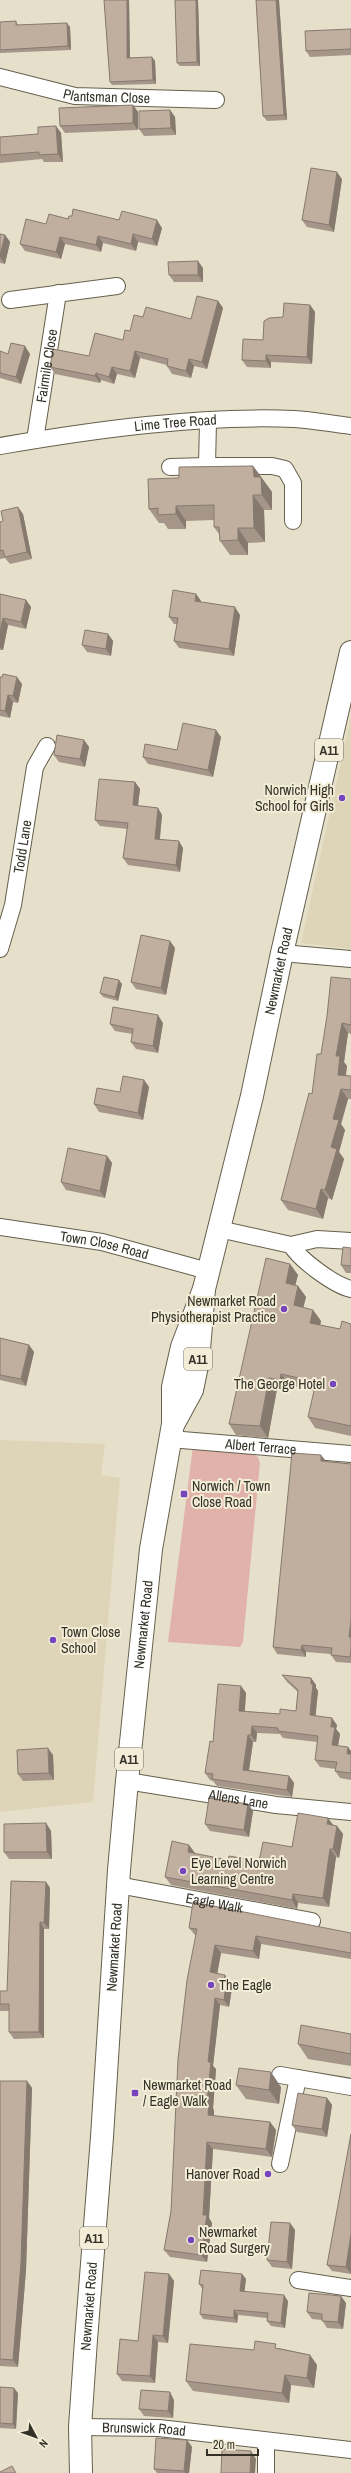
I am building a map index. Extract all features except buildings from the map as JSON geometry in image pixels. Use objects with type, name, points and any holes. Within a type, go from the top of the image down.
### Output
[{"type":"main road","name":"Newmarket Road","points":[[81,2473],[80,2427],[108,2061],[118,1885],[127,1781],[151,1549],[172,1432],[192,1390],[198,1361],[206,1280],[252,1096],[282,953],[351,652]]},
{"type":"street","name":"Plantsman Close","points":[[0,77],[75,96],[216,100]]},
{"type":"street","points":[[10,300],[118,286]]},
{"type":"street","name":"Fairmile Close","points":[[35,440],[58,293]]},
{"type":"street","name":"Lime Tree Road","points":[[0,446],[86,432],[208,421],[294,419],[351,426]]},
{"type":"street","points":[[207,466],[208,421]]},
{"type":"street","points":[[170,467],[272,466],[285,469],[293,482],[293,520]]},
{"type":"street","name":"Todd Lane","points":[[0,949],[13,905],[35,767],[47,746]]},
{"type":"street","points":[[282,953],[351,959]]},
{"type":"street","name":"Town Close Road","points":[[0,1227],[102,1242],[206,1280]]},
{"type":"street","points":[[219,1229],[291,1245],[317,1239],[351,1241]]},
{"type":"street","points":[[291,1245],[297,1255],[337,1283],[351,1289]]},
{"type":"street","name":"Albert Terrace","points":[[172,1432],[351,1454]]},
{"type":"street","name":"Allens Lane","points":[[127,1781],[276,1805],[351,1812]]},
{"type":"street","name":"Eagle Walk","points":[[118,1885],[312,1921]]},
{"type":"street","points":[[280,2075],[351,2087]]},
{"type":"street","points":[[280,2164],[298,2078]]},
{"type":"street","points":[[298,2280],[351,2288]]},
{"type":"street","name":"Brunswick Road","points":[[80,2427],[159,2428],[351,2450]]},
{"type":"street","points":[[266,2441],[266,2473]]},
{"type":"shaded area","name":"Norwich High School for Girls","points":[[351,716],[351,949],[301,943]]},
{"type":"shaded area","name":"Town Close School","points":[[0,1440],[105,1444],[101,1475],[120,1478],[93,1802],[0,1812]]},
{"type":"shaded area","points":[[193,1446],[250,1453],[258,1457],[260,1463],[243,1642],[240,1647],[168,1642]]},
{"type":"place","name":"Norwich High School for Girls","points":[[342,798]]},
{"type":"place","name":"Newmarket Road Physiotherapist Practice","points":[[284,1309]]},
{"type":"place","name":"The George Hotel","points":[[333,1384]]},
{"type":"place","name":"Norwich / Town Close Road","points":[[184,1494]]},
{"type":"place","name":"Town Close School","points":[[53,1640]]},
{"type":"place","name":"Eye Level Norwich Learning Centre","points":[[183,1871]]},
{"type":"place","name":"The Eagle","points":[[211,1985]]},
{"type":"place","name":"Newmarket Road / Eagle Walk","points":[[135,2093]]},
{"type":"place","name":"Hanover Road","points":[[268,2174]]},
{"type":"place","name":"Newmarket Road Surgery","points":[[191,2240]]}]
